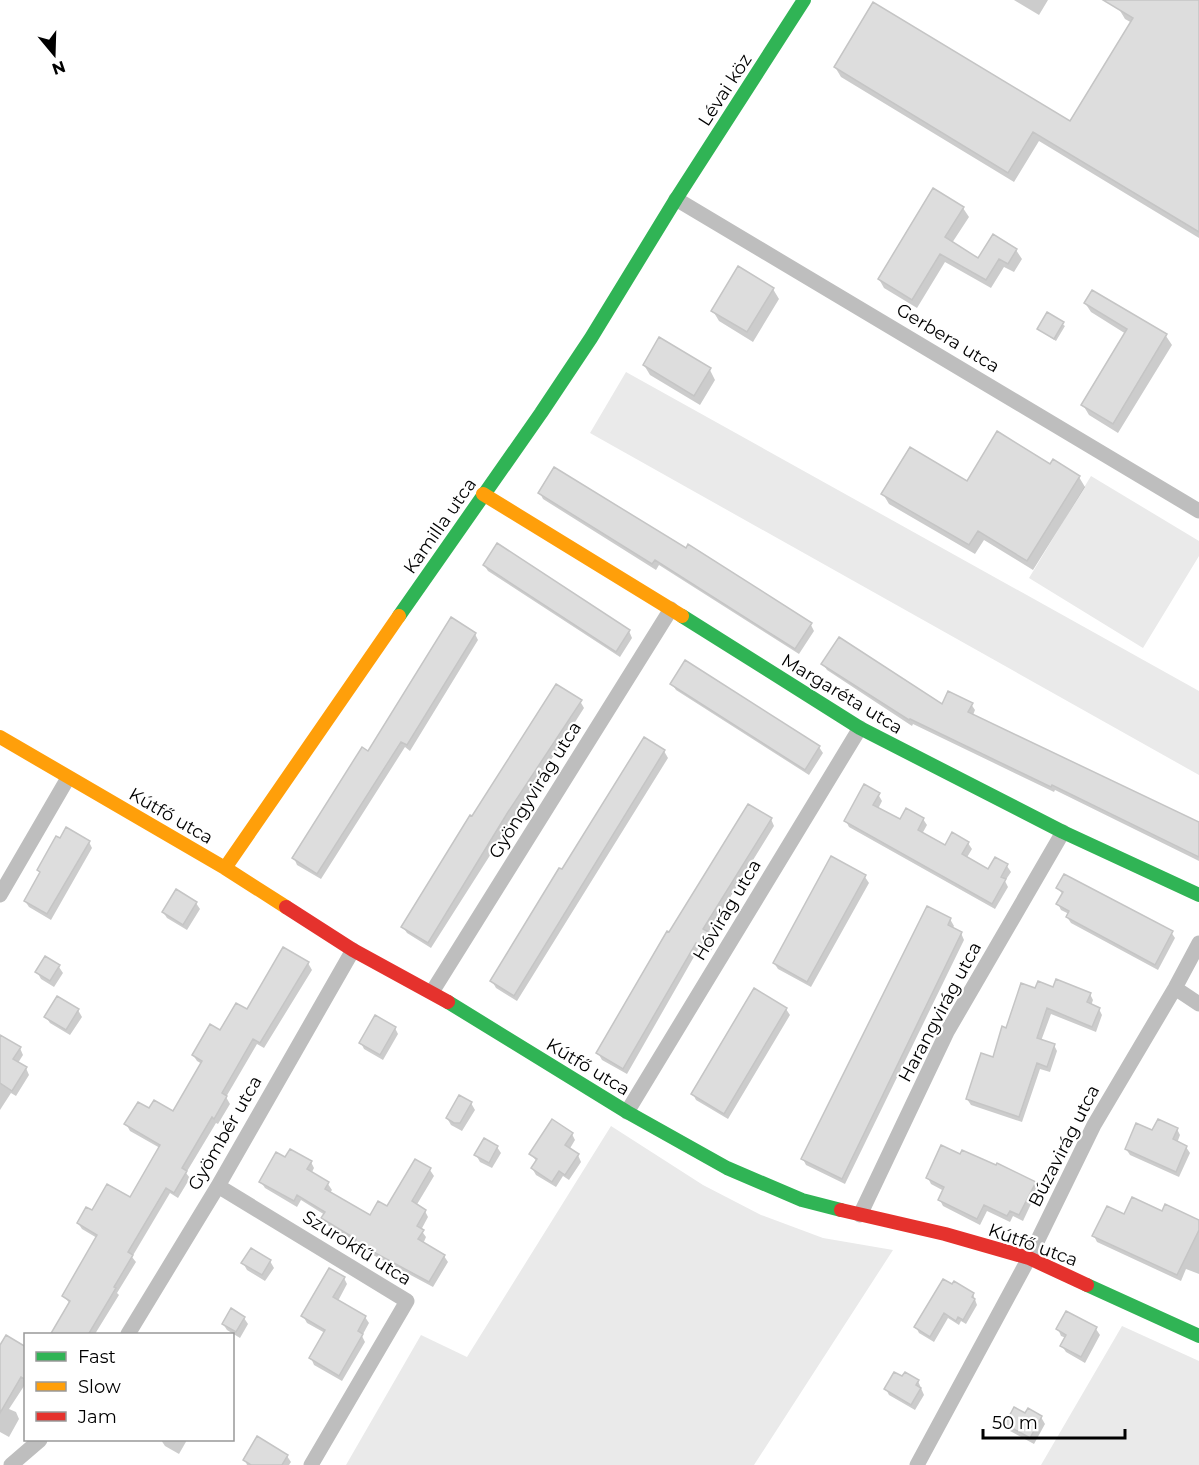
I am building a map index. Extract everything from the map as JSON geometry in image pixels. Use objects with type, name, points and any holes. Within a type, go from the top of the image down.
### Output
[{"type":"street","name":"Lévai köz","points":[[676,199],[804,0]]},
{"type":"street","name":"Kamilla utca","points":[[225,868],[541,413],[591,338],[676,199]]},
{"type":"street","name":"Gerbera utca","points":[[676,199],[1199,511]]},
{"type":"street","name":"Margaréta utca","points":[[483,494],[860,728],[1063,832],[1199,894]]},
{"type":"street","name":"Gyöngyvirág utca","points":[[432,992],[671,609]]},
{"type":"street","name":"Hóvirág utca","points":[[627,1112],[860,728]]},
{"type":"street","name":"Kútfő utca","points":[[0,737],[225,868],[353,950],[432,992],[627,1112],[727,1168],[802,1200],[945,1234],[1029,1258],[1199,1336]]},
{"type":"street","points":[[0,895],[68,778]]},
{"type":"street","name":"Harangvirág utca","points":[[860,1215],[947,1032],[1063,832]]},
{"type":"street","name":"Búzavirág utca","points":[[917,1465],[1029,1258],[1094,1125],[1199,943]]},
{"type":"street","name":"Gyömbér utca","points":[[129,1333],[218,1186],[353,950]]},
{"type":"street","points":[[1175,988],[1199,1004]]},
{"type":"street","name":"Szurokfű utca","points":[[218,1186],[407,1300],[311,1465]]},
{"type":"street","points":[[11,1465],[39,1441]]},
{"type":"shaded area","points":[[626,372],[1199,691],[1199,775],[590,433]]},
{"type":"shaded area","points":[[1091,476],[1199,541],[1199,556],[1143,648],[1029,578]]},
{"type":"shaded area","points":[[611,1126],[703,1185],[761,1215],[823,1238],[893,1250],[754,1465],[346,1465],[421,1335],[467,1357]]},
{"type":"shaded area","points":[[1122,1326],[1199,1361],[1199,1465],[1041,1465]]},
{"type":"building","points":[[1103,0],[1199,0],[1199,232],[1033,132],[1008,173],[834,67],[873,2],[1070,121],[1133,18]]},
{"type":"building","points":[[933,188],[964,207],[945,237],[978,258],[993,234],[1017,249],[1008,264],[999,259],[986,280],[940,254],[912,300],[878,279]]},
{"type":"building","points":[[738,266],[774,288],[747,332],[711,311]]},
{"type":"building","points":[[1092,290],[1167,334],[1113,424],[1081,405],[1127,329],[1084,303]]},
{"type":"building","points":[[1047,312],[1064,322],[1054,339],[1037,329]]},
{"type":"building","points":[[659,337],[711,368],[694,396],[643,365]]},
{"type":"building","points":[[997,431],[1050,464],[1053,459],[1080,476],[1027,561],[978,531],[969,545],[881,494],[910,447],[967,481]]},
{"type":"building","points":[[554,467],[686,548],[688,544],[812,623],[795,649],[655,560],[652,564],[538,493]]},
{"type":"building","points":[[497,543],[630,630],[616,652],[483,565]]},
{"type":"building","points":[[451,617],[476,633],[407,745],[401,742],[317,874],[292,858],[362,747],[368,751]]},
{"type":"building","points":[[839,637],[942,704],[948,691],[973,703],[968,712],[1199,822],[1199,857],[1052,785],[1051,787],[909,720],[821,664]]},
{"type":"building","points":[[685,660],[820,746],[805,770],[670,684]]},
{"type":"building","points":[[556,684],[582,700],[508,812],[428,943],[401,927],[470,815],[472,816]]},
{"type":"building","points":[[644,737],[665,750],[514,996],[490,981],[559,868],[562,869]]},
{"type":"building","points":[[864,784],[880,793],[873,805],[900,819],[906,808],[924,818],[918,830],[945,845],[952,832],[969,842],[962,854],[988,869],[995,857],[1008,864],[1001,877],[1006,879],[992,904],[844,821]]},
{"type":"building","points":[[748,804],[772,818],[703,929],[714,935],[705,949],[696,943],[623,1069],[596,1053],[667,931],[669,932]]},
{"type":"building","points":[[66,827],[90,841],[47,914],[24,901],[40,872],[37,870],[56,836],[60,838]]},
{"type":"building","points":[[831,856],[866,875],[807,982],[773,963]]},
{"type":"building","points":[[1064,874],[1173,931],[1155,965],[1066,917],[1069,911],[1056,904],[1063,892],[1056,888]]},
{"type":"building","points":[[176,889],[197,902],[183,925],[162,912]]},
{"type":"building","points":[[927,906],[951,918],[948,925],[962,932],[842,1179],[801,1159]]},
{"type":"building","points":[[283,947],[309,962],[260,1043],[253,1039],[222,1093],[227,1096],[182,1168],[187,1171],[174,1193],[166,1188],[128,1252],[133,1255],[89,1333],[51,1333],[70,1301],[62,1296],[97,1235],[77,1223],[86,1207],[92,1210],[107,1184],[130,1197],[160,1145],[124,1124],[138,1102],[149,1108],[154,1100],[173,1111],[202,1061],[192,1055],[210,1024],[220,1030],[236,1003],[247,1009]]},
{"type":"building","points":[[45,956],[60,965],[50,981],[35,972]]},
{"type":"building","points":[[1056,979],[1091,993],[1087,1002],[1100,1008],[1092,1027],[1047,1008],[1037,1038],[1055,1044],[1047,1067],[1037,1063],[1019,1117],[966,1099],[981,1053],[993,1057],[1002,1026],[1006,1028],[1021,983],[1035,988],[1038,981],[1053,987]]},
{"type":"building","points":[[754,988],[787,1008],[724,1114],[691,1094]]},
{"type":"building","points":[[57,996],[79,1009],[66,1030],[44,1017]]},
{"type":"building","points":[[375,1015],[396,1027],[380,1055],[359,1043]]},
{"type":"building","points":[[0,1035],[21,1047],[13,1059],[27,1067],[12,1091],[0,1083]]},
{"type":"building","points":[[459,1095],[472,1102],[460,1123],[454,1123],[446,1118]]},
{"type":"building","points":[[552,1119],[573,1133],[565,1145],[579,1154],[565,1175],[559,1171],[552,1182],[531,1168],[537,1159],[529,1154]]},
{"type":"building","points":[[1158,1119],[1178,1128],[1173,1139],[1187,1146],[1176,1172],[1125,1149],[1136,1123],[1152,1130]]},
{"type":"building","points":[[484,1138],[498,1146],[489,1163],[474,1155]]},
{"type":"building","points":[[941,1145],[960,1154],[962,1150],[996,1165],[997,1163],[1036,1182],[1019,1215],[1010,1211],[1007,1216],[984,1205],[977,1219],[938,1200],[944,1187],[926,1178]]},
{"type":"building","points":[[290,1149],[312,1161],[307,1169],[329,1182],[325,1189],[370,1215],[378,1201],[387,1206],[415,1159],[431,1168],[412,1201],[426,1210],[417,1226],[424,1230],[418,1239],[445,1255],[429,1282],[355,1242],[356,1239],[321,1218],[325,1212],[297,1195],[294,1201],[259,1182],[276,1152],[285,1157]]},
{"type":"building","points":[[1132,1197],[1162,1211],[1165,1204],[1199,1220],[1199,1230],[1177,1275],[1092,1236],[1107,1206],[1124,1214]]},
{"type":"building","points":[[251,1248],[271,1260],[262,1275],[241,1263]]},
{"type":"building","points":[[329,1268],[345,1277],[333,1297],[366,1316],[358,1331],[363,1334],[339,1376],[309,1358],[325,1330],[301,1316]]},
{"type":"building","points":[[943,1279],[952,1284],[954,1281],[974,1293],[972,1297],[975,1299],[963,1320],[958,1317],[956,1321],[944,1313],[930,1337],[914,1327]]},
{"type":"building","points":[[231,1308],[245,1317],[236,1332],[222,1324]]},
{"type":"building","points":[[1066,1311],[1097,1327],[1081,1357],[1060,1346],[1066,1335],[1056,1329]]},
{"type":"building","points":[[6,1335],[24,1346],[24,1379],[21,1377],[0,1413],[0,1345]]},
{"type":"building","points":[[894,1372],[902,1376],[905,1372],[919,1380],[916,1385],[921,1388],[911,1405],[884,1389]]},
{"type":"building","points":[[1014,1407],[1025,1413],[1028,1408],[1042,1416],[1030,1438],[1005,1424]]},
{"type":"building","points":[[257,1436],[288,1455],[282,1465],[251,1465],[243,1460]]},
{"type":"traffic: fast","points":[[399,616],[591,338],[676,199],[804,0]]},
{"type":"traffic: fast","points":[[682,616],[860,728],[1063,832],[1199,895]]},
{"type":"traffic: fast","points":[[448,1002],[627,1112],[727,1168],[802,1200],[841,1210]]},
{"type":"traffic: fast","points":[[1087,1285],[1199,1336]]},
{"type":"traffic: slow","points":[[483,494],[682,616]]},
{"type":"traffic: slow","points":[[225,868],[399,616]]},
{"type":"traffic: slow","points":[[0,737],[225,868],[286,907]]},
{"type":"traffic: jam","points":[[286,907],[353,950],[448,1002]]},
{"type":"traffic: jam","points":[[841,1210],[945,1234],[1029,1258],[1087,1285]]}]
